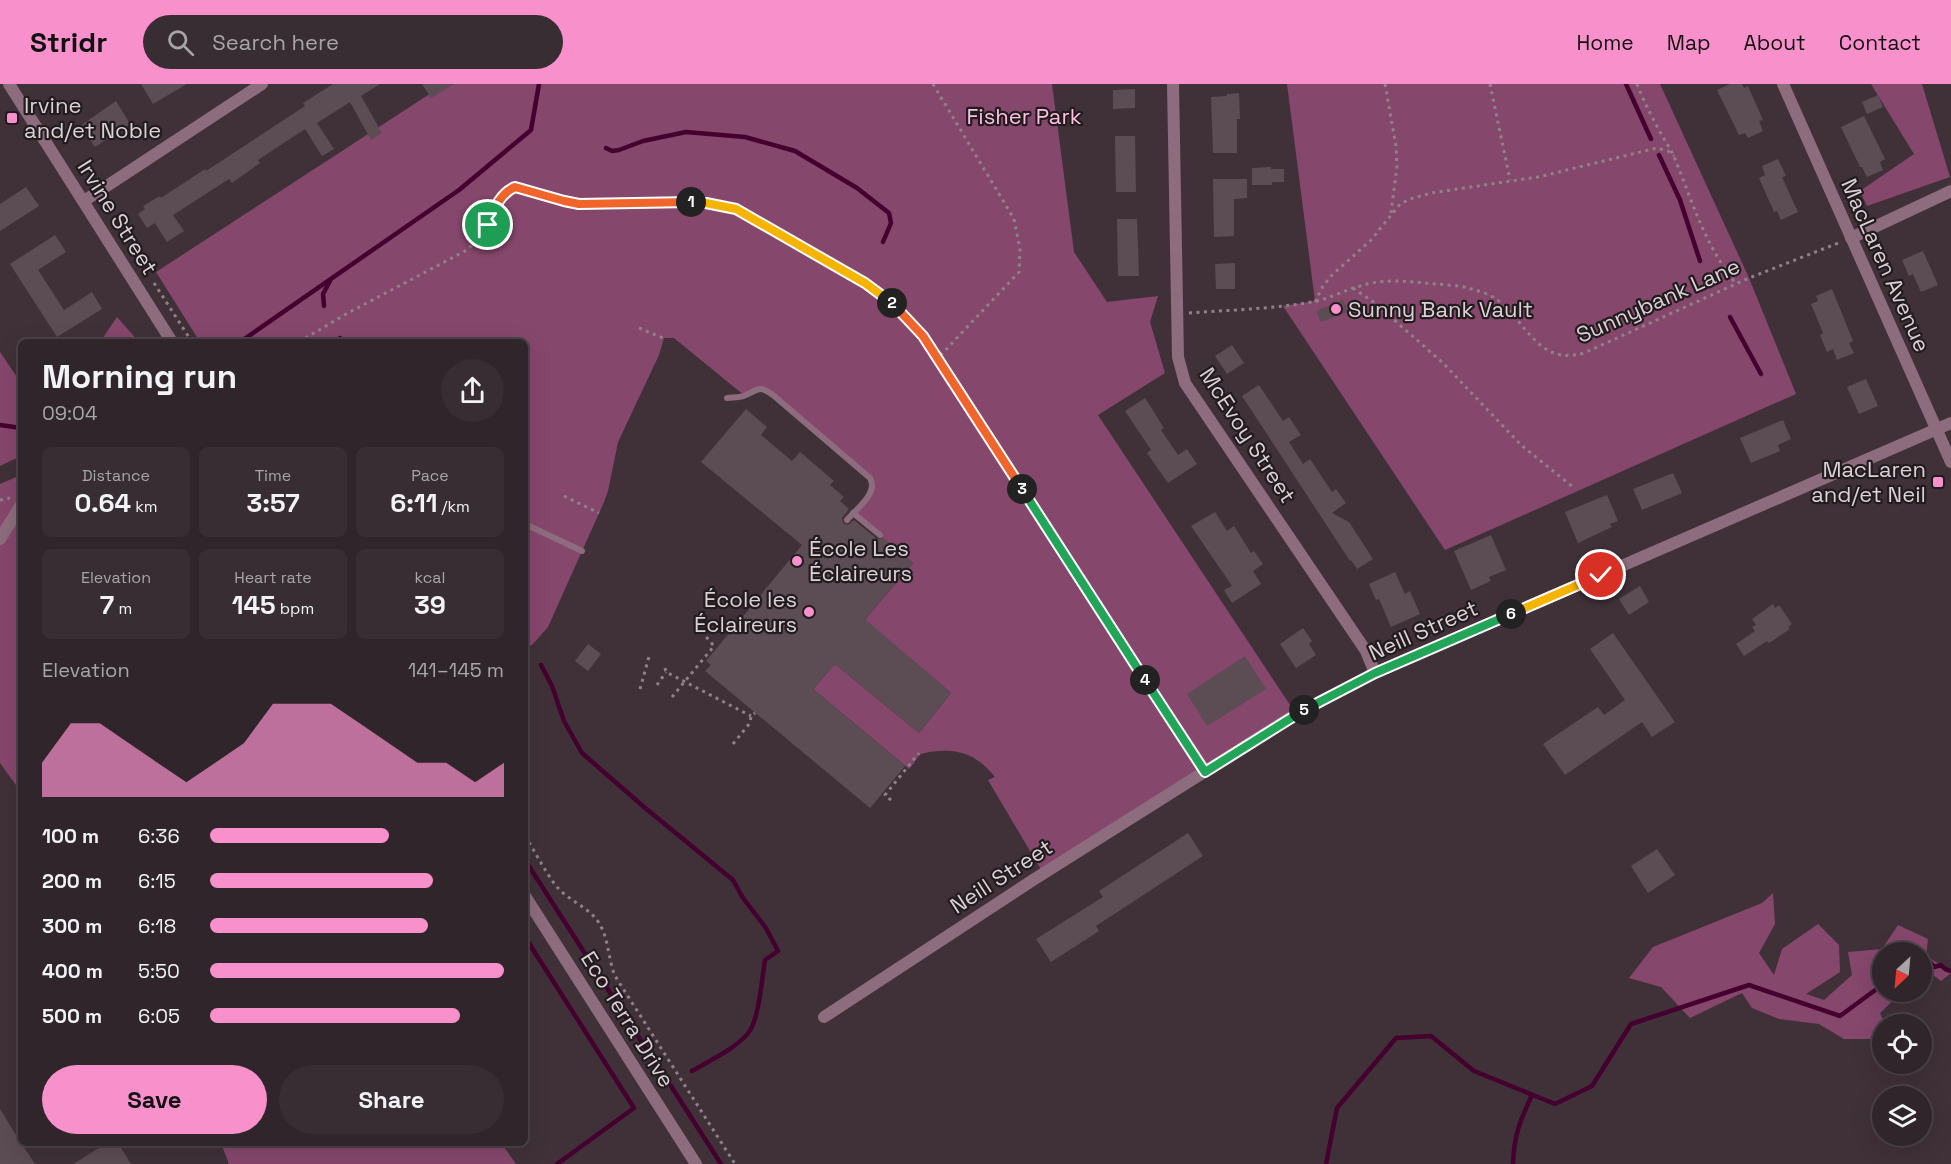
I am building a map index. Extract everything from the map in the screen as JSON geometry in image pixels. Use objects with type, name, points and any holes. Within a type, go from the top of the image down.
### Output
[{"type":"street","name":"Irvine Street","points":[[9,84],[170,339]]},
{"type":"street","points":[[84,201],[262,84]]},
{"type":"street","name":"McEvoy Street","points":[[1173,84],[1178,357],[1185,382],[1366,651],[1375,673]]},
{"type":"street","name":"MacLaren Avenue","points":[[1784,84],[1951,462]]},
{"type":"street","points":[[1851,238],[1951,191]]},
{"type":"street","name":"Neill Street","points":[[824,1017],[1032,880],[1296,714],[1375,673],[1951,423]]},
{"type":"street","points":[[0,539],[18,510]]},
{"type":"street","name":"Eco Terra Drive","points":[[528,901],[696,1164]]},
{"type":"lane","points":[[727,398],[745,396],[759,388],[773,394],[870,478],[872,488],[869,496],[847,520]]},
{"type":"lane","points":[[854,513],[880,535]]},
{"type":"lane","points":[[528,525],[582,550]]},
{"type":"path","points":[[933,84],[1014,219],[1020,249],[1019,272],[938,358]]},
{"type":"path","points":[[1384,84],[1397,166],[1391,213]]},
{"type":"path","points":[[1490,84],[1510,180]]},
{"type":"path","points":[[1637,84],[1674,156],[1710,245],[1736,284]]},
{"type":"path","points":[[1315,302],[1332,275],[1371,240],[1391,213],[1400,204],[1420,195],[1539,177],[1657,148],[1668,151],[1674,156]]},
{"type":"path","points":[[304,339],[346,314],[467,250],[488,225],[500,198],[507,190],[515,187],[579,204],[706,203],[736,209],[865,283],[892,303],[923,336],[1205,772]]},
{"type":"path","name":"Sunnybank Lane","points":[[1178,314],[1315,302],[1380,281],[1395,280],[1465,287],[1492,297],[1503,305],[1539,345],[1550,352],[1572,356],[1584,353],[1736,284],[1851,238]]},
{"type":"path","points":[[154,283],[190,339]]},
{"type":"path","points":[[1353,288],[1376,304],[1442,362],[1521,445],[1573,487]]},
{"type":"path","points":[[639,328],[663,338]]},
{"type":"path","points":[[564,496],[599,513]]},
{"type":"path","points":[[672,697],[714,646],[702,632]]},
{"type":"path","points":[[640,689],[650,653]]},
{"type":"path","points":[[657,685],[666,670],[751,716]]},
{"type":"path","points":[[733,744],[755,713]]},
{"type":"path","points":[[891,800],[885,795],[919,753]]},
{"type":"path","points":[[528,841],[558,888],[596,918],[601,926],[615,976],[735,1164]]},
{"type":"green space","name":"Fisher Park","points":[[445,84],[1052,84],[1074,252],[1107,302],[1158,296],[1150,322],[1165,373],[1098,415],[1296,714],[1043,873],[988,780],[995,777],[978,760],[957,752],[928,752],[921,754],[909,769],[813,689],[835,664],[919,733],[951,693],[873,627],[861,624],[913,563],[853,513],[869,496],[872,482],[764,389],[745,396],[674,338],[664,338],[659,355],[618,442],[604,502],[548,627],[528,647],[528,339],[198,339],[156,272]]},
{"type":"green space","points":[[1287,84],[1660,84],[1749,278],[1796,394],[1445,550],[1283,306],[1315,301]]},
{"type":"green space","points":[[1871,84],[1922,84],[1950,177],[1867,206],[1860,191],[1914,154]]},
{"type":"green space","points":[[117,317],[136,339],[102,339]]},
{"type":"green space","points":[[0,352],[18,379],[18,457],[0,466]]},
{"type":"green space","points":[[18,476],[18,788],[0,763],[0,484]]},
{"type":"green space","points":[[1773,893],[1775,924],[1759,953],[1774,975],[1782,949],[1818,924],[1839,945],[1840,972],[1806,994],[1824,1000],[1852,975],[1848,952],[1872,950],[1872,1002],[1892,1002],[1880,1014],[1872,1014],[1871,1039],[1844,1039],[1819,1024],[1779,1019],[1752,1008],[1742,993],[1690,1018],[1661,987],[1629,978],[1653,947],[1762,903]]},
{"type":"green space","points":[[1898,925],[1928,939],[1928,942],[1887,942]]},
{"type":"green space","points":[[1932,960],[1951,971],[1941,981],[1932,974]]},
{"type":"green space","points":[[222,1146],[503,1146],[516,1164],[229,1164]]},
{"type":"building","points":[[141,84],[187,84],[153,104]]},
{"type":"building","points":[[333,84],[380,84],[361,96],[382,133],[371,140],[350,102],[317,123],[334,149],[322,156],[305,129],[258,160],[260,163],[232,183],[229,179],[173,215],[184,231],[167,242],[155,223],[147,228],[138,214],[145,209],[143,206],[160,196],[161,198],[205,169],[206,171],[305,106],[303,103]]},
{"type":"building","points":[[422,84],[454,84],[431,98]]},
{"type":"building","points":[[1730,84],[1742,84],[1744,88],[1748,86],[1763,120],[1759,121],[1763,131],[1748,138],[1745,133],[1739,135],[1717,90]]},
{"type":"building","points":[[1135,89],[1135,108],[1113,109],[1113,90]]},
{"type":"building","points":[[1239,93],[1240,119],[1237,119],[1237,153],[1213,153],[1211,97]]},
{"type":"building","points":[[1878,95],[1883,107],[1867,114],[1862,102]]},
{"type":"building","points":[[116,101],[130,124],[95,147],[80,126]]},
{"type":"building","points":[[1864,116],[1885,159],[1880,162],[1883,170],[1867,177],[1841,127]]},
{"type":"building","points":[[1115,136],[1135,136],[1136,192],[1116,192]]},
{"type":"building","points":[[1778,159],[1786,176],[1782,177],[1798,212],[1781,220],[1777,211],[1774,212],[1759,178],[1765,175],[1762,166]]},
{"type":"building","points":[[1271,167],[1271,169],[1284,169],[1284,182],[1272,182],[1272,185],[1252,185],[1252,168]]},
{"type":"building","points":[[1213,179],[1247,179],[1247,198],[1234,199],[1234,236],[1214,237]]},
{"type":"building","points":[[26,187],[39,206],[0,231],[0,204]]},
{"type":"building","points":[[1117,219],[1137,219],[1139,276],[1118,276]]},
{"type":"building","points":[[55,235],[66,252],[38,270],[64,310],[92,292],[102,309],[57,337],[10,264]]},
{"type":"building","points":[[1923,251],[1938,285],[1921,292],[1913,274],[1909,276],[1902,260]]},
{"type":"building","points":[[1235,263],[1235,289],[1216,289],[1215,264]]},
{"type":"building","points":[[1832,289],[1853,341],[1849,343],[1854,353],[1837,360],[1833,349],[1827,352],[1820,335],[1823,333],[1811,304],[1818,301],[1816,296]]},
{"type":"building","name":"Sunny Bank Vault","points":[[1343,300],[1348,312],[1321,322],[1316,311]]},
{"type":"building","points":[[1232,345],[1244,363],[1227,374],[1215,356]]},
{"type":"building","points":[[1866,379],[1878,406],[1859,414],[1847,387]]},
{"type":"building","points":[[1259,385],[1283,421],[1289,417],[1301,435],[1289,442],[1303,464],[1310,459],[1332,492],[1336,489],[1346,503],[1332,513],[1349,522],[1373,559],[1357,569],[1242,396]]},
{"type":"building","points":[[1145,398],[1164,428],[1161,430],[1178,455],[1187,449],[1197,464],[1168,483],[1147,453],[1151,450],[1125,411]]},
{"type":"building","name":"École les Éclaireurs","points":[[746,409],[767,427],[761,435],[792,461],[800,452],[834,481],[830,485],[844,497],[840,501],[849,509],[842,518],[843,523],[848,525],[854,520],[877,539],[884,538],[913,563],[865,619],[951,693],[919,733],[835,664],[813,689],[905,766],[870,808],[705,671],[711,665],[706,661],[802,545],[701,462]]},
{"type":"building","points":[[1783,420],[1791,439],[1778,445],[1780,451],[1751,463],[1740,438]]},
{"type":"building","points":[[1673,473],[1682,493],[1642,510],[1633,489]]},
{"type":"building","points":[[1607,495],[1618,521],[1610,524],[1612,527],[1578,543],[1565,512]]},
{"type":"building","points":[[1215,512],[1227,531],[1234,526],[1251,553],[1254,551],[1263,564],[1253,571],[1261,584],[1232,603],[1224,590],[1232,586],[1191,526]]},
{"type":"building","points":[[1491,535],[1506,570],[1489,577],[1491,581],[1471,590],[1454,551]]},
{"type":"building","points":[[1395,572],[1405,594],[1410,591],[1420,614],[1391,627],[1379,599],[1376,600],[1369,584]]},
{"type":"building","points":[[1640,586],[1649,602],[1629,615],[1619,599]]},
{"type":"building","points":[[1773,604],[1775,608],[1779,605],[1792,624],[1788,627],[1790,629],[1744,656],[1736,644],[1755,631],[1752,627],[1756,625],[1752,619]]},
{"type":"building","points":[[1303,628],[1312,641],[1309,644],[1316,655],[1296,668],[1280,644]]},
{"type":"building","points":[[1613,633],[1675,722],[1652,737],[1642,722],[1565,775],[1543,744],[1598,707],[1604,715],[1625,700],[1590,649]]},
{"type":"building","points":[[588,644],[601,654],[588,671],[575,661]]},
{"type":"building","points":[[1245,656],[1266,689],[1207,726],[1187,694]]},
{"type":"building","points":[[1188,833],[1203,856],[1096,926],[1099,931],[1051,962],[1036,939],[1103,897],[1099,891]]},
{"type":"building","points":[[1657,849],[1675,875],[1648,893],[1631,866]]},
{"type":"building","points":[[0,1109],[18,1138],[18,1146],[23,1146],[35,1164],[0,1164]]},
{"type":"building","points":[[102,1146],[120,1146],[131,1164],[73,1164]]},
{"type":"waterway","points":[[244,339],[459,190],[531,130],[539,84]]},
{"type":"waterway","points":[[1626,84],[1651,139]]},
{"type":"waterway","points":[[606,148],[612,151],[619,150],[643,141],[686,132],[745,137],[795,151],[857,188],[889,213],[891,223],[883,242]]},
{"type":"waterway","points":[[1659,155],[1680,200],[1700,261]]},
{"type":"waterway","points":[[324,306],[323,294],[330,281]]},
{"type":"waterway","points":[[1730,317],[1761,374]]},
{"type":"waterway","points":[[0,425],[18,428]]},
{"type":"waterway","points":[[541,665],[552,686],[564,721],[582,753],[733,880],[743,898],[766,928],[778,951],[765,960],[758,1008],[749,1032],[730,1049],[692,1071]]},
{"type":"waterway","points":[[528,865],[659,1069]]},
{"type":"waterway","points":[[528,942],[634,1108],[557,1164]]},
{"type":"waterway","points":[[1932,964],[1934,967],[1941,965],[1951,971]]},
{"type":"waterway","points":[[1326,1164],[1337,1108],[1396,1038],[1431,1036],[1474,1071],[1555,1104],[1592,1086],[1631,1024],[1749,985],[1840,1016],[1872,992]]},
{"type":"waterway","points":[[671,1086],[721,1164]]},
{"type":"waterway","points":[[1513,1164],[1518,1128],[1532,1095]]},
{"type":"place","name":"Irvine and/et Noble","points":[[12,118]]},
{"type":"place","name":"Sunny Bank Vault","points":[[1336,309]]},
{"type":"place","name":"MacLaren and/et Neil","points":[[1938,482]]},
{"type":"place","name":"École Les Éclaireurs","points":[[797,561]]},
{"type":"place","name":"École les Éclaireurs","points":[[809,612]]},
{"type":"route","points":[[488,225],[500,198],[507,190],[515,187],[579,204],[706,203],[736,209],[762,222],[865,283],[892,303],[923,336],[1205,772],[1296,714],[1375,673],[1601,575]]}]
